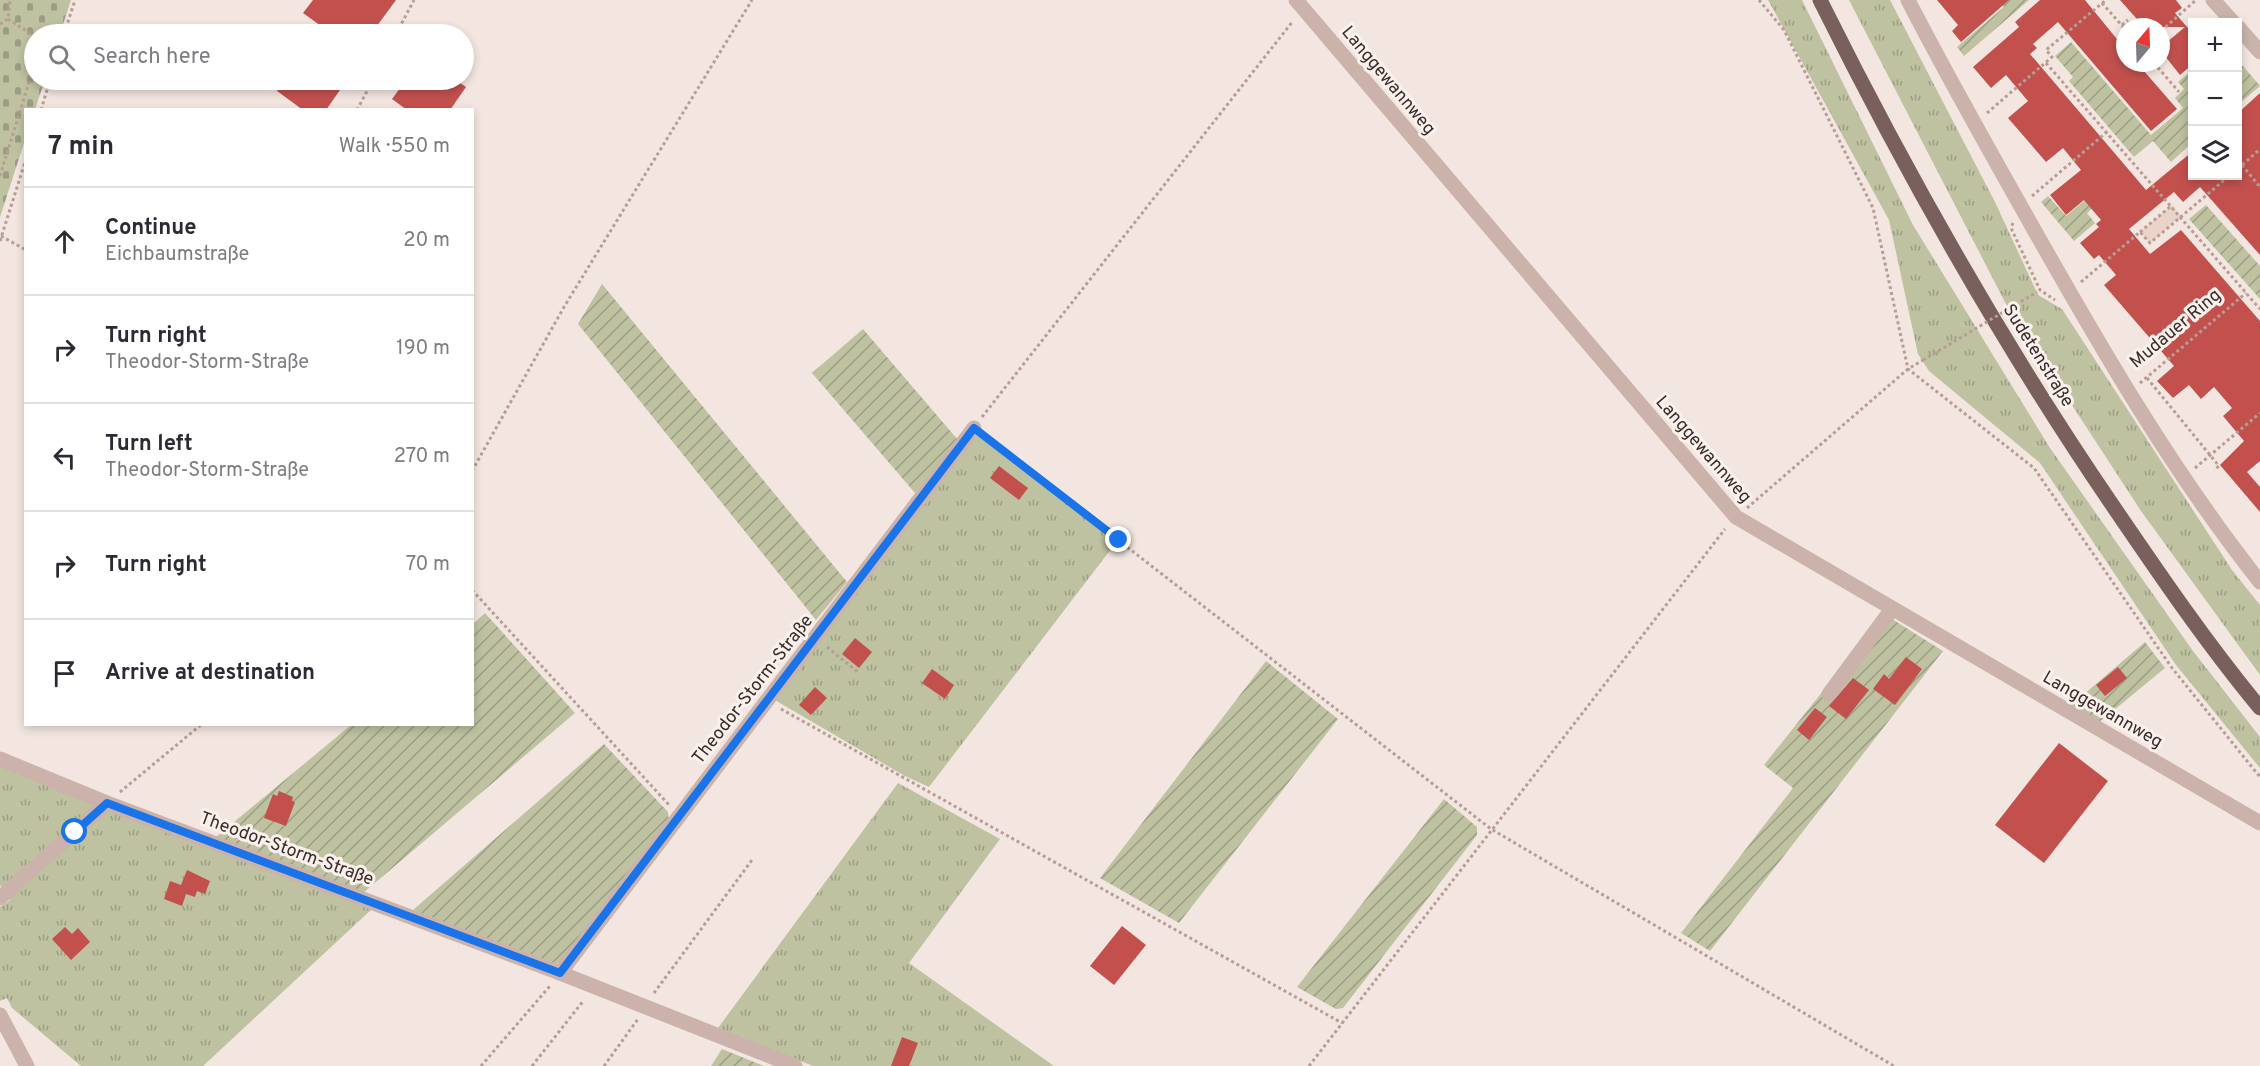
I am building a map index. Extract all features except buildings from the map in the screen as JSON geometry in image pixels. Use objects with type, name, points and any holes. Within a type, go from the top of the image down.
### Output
[{"type":"main road","name":"Sudetenstraße","points":[[1820,0],[1879,119],[1983,302],[2063,432],[2157,571],[2260,708]]},
{"type":"street","name":"Mudauer Ring","points":[[1908,0],[2020,206],[2064,297],[2185,477],[2260,582]]},
{"type":"street","points":[[2213,0],[2230,18]]},
{"type":"street","name":"Langgewannweg","points":[[1299,4],[1736,517],[2260,823]]},
{"type":"street","points":[[2242,32],[2260,52]]},
{"type":"street","name":"Theodor-Storm-Straße","points":[[560,973],[816,639],[974,428]]},
{"type":"street","points":[[1830,694],[1892,609]]},
{"type":"street","name":"Theodor-Storm-Straße","points":[[0,759],[107,803],[560,973],[795,1066]]},
{"type":"street","points":[[0,898],[107,803]]},
{"type":"street","points":[[0,1015],[27,1066]]},
{"type":"path","points":[[8,19],[10,0]]},
{"type":"path","points":[[67,24],[75,0]]},
{"type":"path","points":[[401,24],[414,0]]},
{"type":"path","points":[[474,467],[564,307],[752,0]]},
{"type":"path","points":[[1759,0],[1784,30],[1873,208],[1908,369],[2034,468],[2172,668],[2260,777]]},
{"type":"path","points":[[2170,23],[2196,0]]},
{"type":"path","points":[[1974,124],[2046,63],[2052,57],[2046,50],[2104,1],[2117,18]]},
{"type":"path","points":[[1299,4],[974,428],[1491,829],[1894,1066]]},
{"type":"path","points":[[0,24],[8,19]]},
{"type":"path","points":[[8,19],[24,29]]},
{"type":"path","name":"Mudauer Ring","points":[[2046,63],[2108,131],[2260,309]]},
{"type":"path","points":[[2162,72],[2179,92]]},
{"type":"path","points":[[0,176],[27,90]]},
{"type":"path","points":[[42,108],[47,90]]},
{"type":"path","points":[[358,108],[368,90]]},
{"type":"path","points":[[2038,291],[2011,228],[2020,206],[2108,131]]},
{"type":"path","points":[[2242,164],[2260,149]]},
{"type":"path","points":[[24,165],[1,238],[24,249]]},
{"type":"path","points":[[2242,166],[2260,187]]},
{"type":"path","points":[[2140,232],[2150,243],[2224,180]]},
{"type":"path","points":[[1309,1066],[1718,537],[1736,517],[1908,369],[2038,291],[2064,297],[2172,206]]},
{"type":"path","name":"Mudauer Ring","points":[[2130,392],[2246,293]]},
{"type":"path","points":[[2147,378],[2219,466],[2214,470]]},
{"type":"path","points":[[2185,477],[2260,413]]},
{"type":"path","points":[[474,592],[679,816]]},
{"type":"path","points":[[816,639],[859,673]]},
{"type":"path","points":[[767,701],[1342,1023]]},
{"type":"path","points":[[107,803],[200,726]]},
{"type":"path","points":[[604,1066],[752,860]]},
{"type":"path","points":[[481,1066],[560,973]]},
{"type":"path","points":[[532,1066],[595,987]]},
{"type":"green space","points":[[0,0],[71,0],[63,24],[24,24],[24,90],[42,90],[35,108],[24,108],[24,143],[0,217]]},
{"type":"green space","points":[[1768,0],[1802,0],[1913,225],[2050,448],[2193,651],[2260,737],[2260,768],[2176,665],[2040,463],[1929,371],[1918,354],[1889,220]]},
{"type":"green space","points":[[1849,0],[1890,0],[1995,202],[2038,295],[2062,309],[2232,570],[2260,605],[2260,675],[2141,511],[2006,304]]},
{"type":"green space","points":[[1998,0],[2029,0],[1964,56],[1957,47],[2004,7]]},
{"type":"green space","points":[[2071,42],[2151,135],[2183,108],[2175,98],[2184,89],[2178,82],[2188,73],[2188,147],[2171,162],[2153,141],[2134,157],[2069,81],[2073,77],[2055,56]]},
{"type":"green space","points":[[2242,65],[2260,86],[2242,102]]},
{"type":"green space","points":[[2097,190],[2104,198],[2087,213],[2095,223],[2074,241],[2041,202],[2048,196],[2066,216]]},
{"type":"green space","points":[[2206,205],[2260,266],[2260,299],[2189,219]]},
{"type":"green space","points":[[602,284],[847,582],[816,620],[578,324]]},
{"type":"green space","points":[[863,329],[958,440],[915,493],[812,373]]},
{"type":"green space","points":[[974,428],[1118,540],[929,787],[905,776],[773,699]]},
{"type":"green space","points":[[485,613],[575,713],[363,893],[216,837],[350,726],[474,726],[474,623]]},
{"type":"green space","points":[[1884,614],[1943,651],[1710,951],[1681,933],[1793,788],[1764,765]]},
{"type":"green space","points":[[2145,642],[2165,668],[2097,724],[2069,707]]},
{"type":"green space","points":[[1266,661],[1338,719],[1179,923],[1100,878]]},
{"type":"green space","points":[[604,744],[668,812],[669,825],[560,963],[552,965],[413,910]]},
{"type":"green space","points":[[0,764],[372,909],[203,1066],[81,1066],[12,1008],[7,998],[0,1001],[0,907],[10,900],[0,885]]},
{"type":"green space","points":[[898,783],[1000,839],[909,963],[1054,1066],[813,1066],[718,1028]]},
{"type":"green space","points":[[1444,799],[1477,827],[1477,835],[1343,1008],[1336,1009],[1297,987]]},
{"type":"green space","points":[[722,1049],[764,1066],[711,1066]]},
{"type":"shaded area","points":[[2172,205],[2181,216],[2150,243],[2140,232]]},
{"type":"route","points":[[75,832],[107,803],[276,864],[560,973],[816,639],[974,428],[1119,540]]}]
